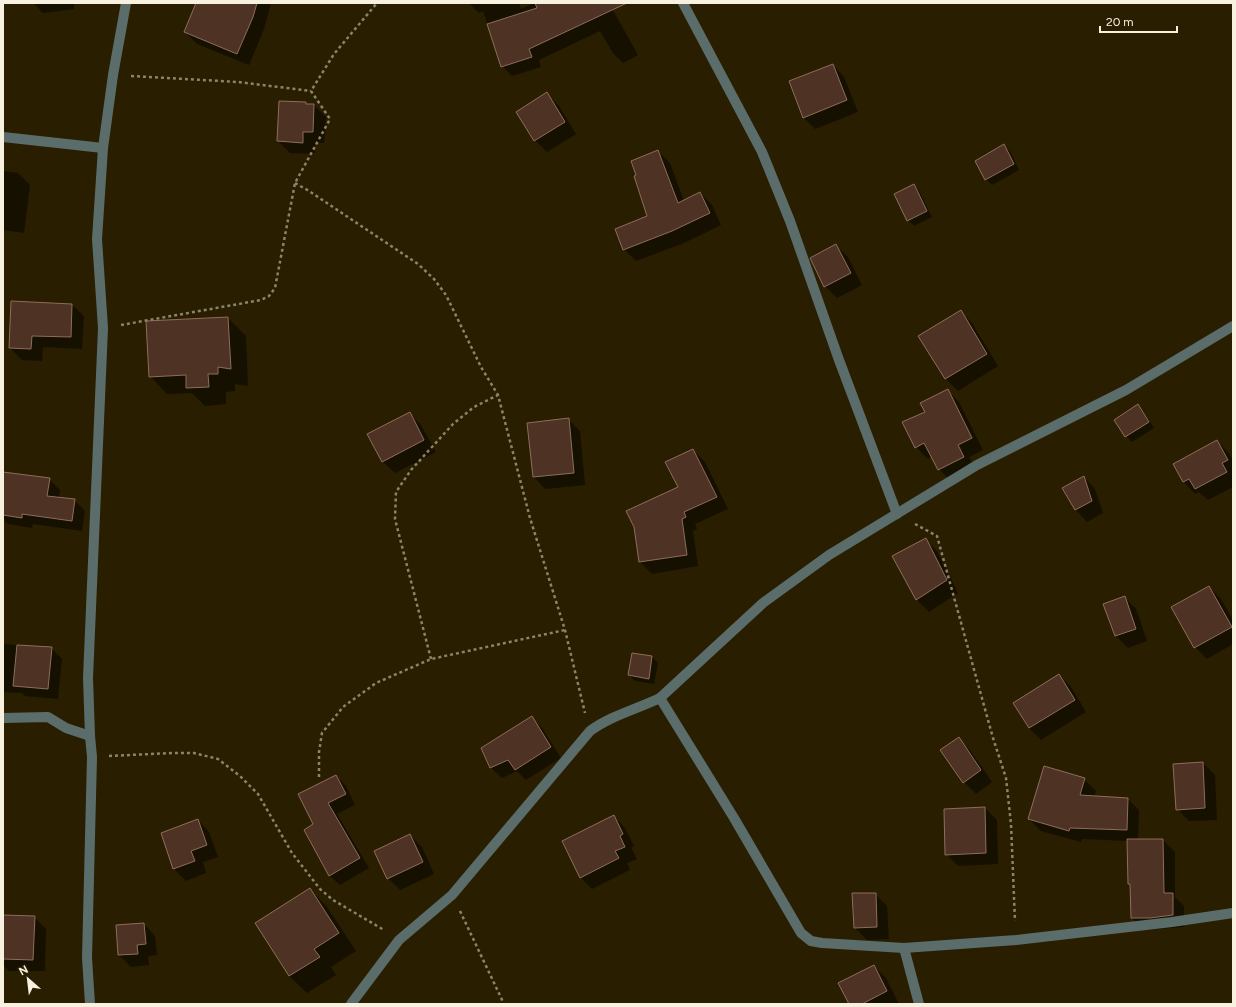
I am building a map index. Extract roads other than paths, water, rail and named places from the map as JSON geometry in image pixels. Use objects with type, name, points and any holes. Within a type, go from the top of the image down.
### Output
[{"type":"street","points":[[90,1004],[87,958],[92,757],[88,678],[103,328],[97,239],[103,148],[112,75],[126,3]]},
{"type":"street","points":[[683,3],[762,152],[790,221],[897,514]]},
{"type":"street","points":[[3,137],[103,148]]},
{"type":"street","points":[[351,1004],[399,940],[452,895],[590,731],[597,725],[660,698],[763,603],[829,555],[978,465],[1126,390],[1233,326]]},
{"type":"street","points":[[660,698],[734,818],[801,933],[812,941],[822,943],[904,948],[1016,940],[1172,922],[1233,913]]},
{"type":"street","points":[[3,718],[48,717],[66,728],[90,736]]},
{"type":"street","points":[[904,948],[919,1004]]}]
